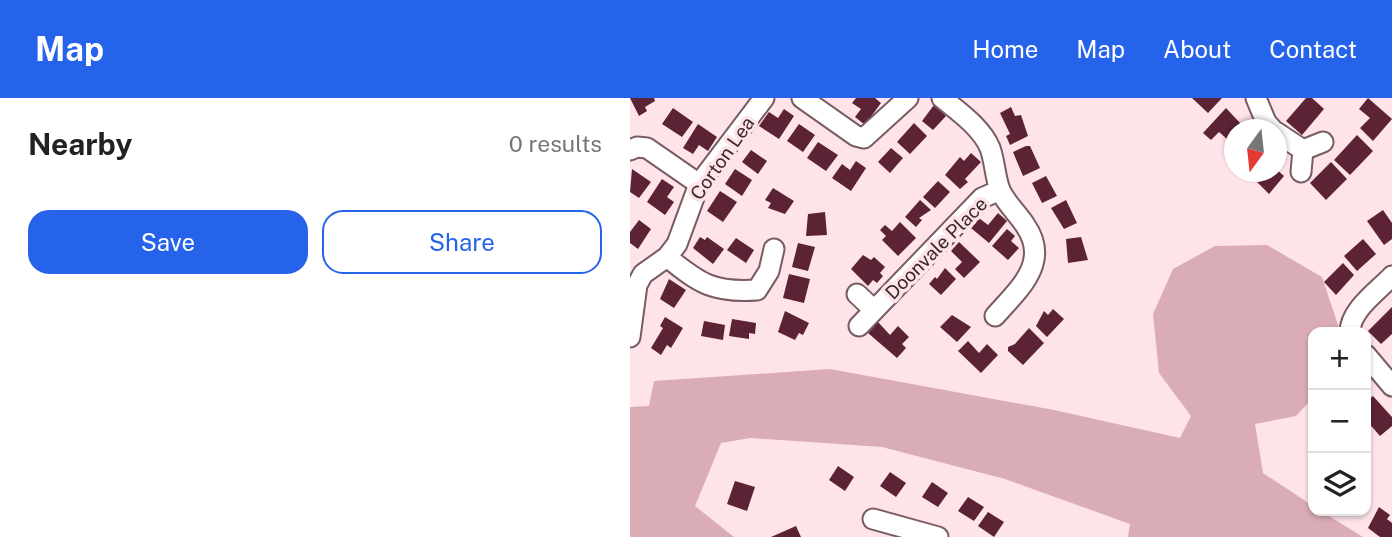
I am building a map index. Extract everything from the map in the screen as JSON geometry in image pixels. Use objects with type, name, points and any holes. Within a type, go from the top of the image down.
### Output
[{"type":"street","name":"Corton Lea","points":[[630,337],[637,285],[652,265],[667,257],[677,244],[699,184],[764,98]]},
{"type":"street","points":[[802,98],[856,136],[864,138],[908,98]]},
{"type":"street","name":"Doonvale Place","points":[[942,98],[975,127],[989,145],[1000,190],[1031,232],[1035,259],[1030,276],[995,316]]},
{"type":"street","points":[[1256,98],[1265,119]]},
{"type":"street","points":[[1287,139],[1303,150]]},
{"type":"street","points":[[1303,150],[1323,142]]},
{"type":"street","points":[[630,150],[637,147],[647,148],[699,184]]},
{"type":"street","points":[[1301,172],[1303,150]]},
{"type":"street","name":"Doonvale Place","points":[[859,326],[982,198],[1000,190]]},
{"type":"street","points":[[667,257],[703,284],[761,297],[774,249]]},
{"type":"street","points":[[1352,327],[1356,313],[1392,276]]},
{"type":"street","name":"Doonvale Place","points":[[857,294],[874,310]]},
{"type":"street","points":[[1371,361],[1392,386]]},
{"type":"street","points":[[873,519],[938,537]]},
{"type":"shaded area","points":[[1267,245],[1322,277],[1339,327],[1308,327],[1308,403],[1296,416],[1255,424],[1263,473],[1308,503],[1308,516],[1329,516],[1363,537],[1128,537],[1130,524],[1005,479],[882,447],[750,438],[721,443],[695,506],[734,537],[630,537],[630,407],[649,406],[654,381],[830,369],[1054,410],[1180,438],[1191,416],[1159,373],[1153,314],[1173,269],[1215,246]]},
{"type":"building","points":[[630,98],[654,98],[655,101],[645,107],[647,111],[639,116]]},
{"type":"building","points":[[856,98],[875,98],[881,103],[865,125],[855,117],[861,109],[852,103]]},
{"type":"building","points":[[1192,98],[1222,98],[1208,113]]},
{"type":"building","points":[[1306,98],[1312,98],[1324,109],[1302,135],[1287,120]]},
{"type":"building","points":[[1368,98],[1392,119],[1373,141],[1360,128],[1370,118],[1359,109]]},
{"type":"building","points":[[934,105],[946,116],[933,130],[922,121]]},
{"type":"building","points":[[1011,107],[1015,116],[1021,115],[1028,136],[1010,145],[1006,136],[1010,134],[1000,113]]},
{"type":"building","points":[[673,108],[693,122],[682,137],[662,124]]},
{"type":"building","points":[[1226,108],[1236,119],[1224,119],[1224,136],[1219,132],[1211,140],[1203,133]]},
{"type":"building","points":[[784,109],[794,116],[779,139],[759,126],[769,112],[778,118]]},
{"type":"building","points":[[914,123],[927,136],[910,154],[897,142]]},
{"type":"building","points":[[698,124],[717,137],[708,151],[699,145],[693,154],[683,148]]},
{"type":"building","points":[[799,124],[815,135],[803,152],[787,141]]},
{"type":"building","points":[[1357,135],[1373,151],[1350,175],[1334,160]]},
{"type":"building","points":[[818,142],[838,155],[826,171],[807,158]]},
{"type":"building","points":[[1030,146],[1040,168],[1023,176],[1013,152]]},
{"type":"building","points":[[891,148],[903,158],[890,173],[878,162]]},
{"type":"building","points":[[751,150],[767,161],[758,174],[742,162]]},
{"type":"building","points":[[971,153],[981,162],[965,179],[968,182],[960,189],[945,175],[960,157],[964,161]]},
{"type":"building","points":[[856,161],[866,168],[851,191],[832,178],[842,164],[850,170]]},
{"type":"building","points":[[1331,162],[1347,179],[1326,200],[1310,183]]},
{"type":"building","points":[[632,169],[651,182],[639,198],[630,192]]},
{"type":"building","points":[[735,169],[752,180],[742,196],[725,184]]},
{"type":"building","points":[[1046,176],[1057,196],[1042,203],[1032,183]]},
{"type":"building","points":[[662,179],[674,187],[667,197],[674,202],[665,215],[647,202]]},
{"type":"building","points":[[938,181],[950,192],[935,208],[923,197]]},
{"type":"building","points":[[1257,182],[1279,182],[1269,194]]},
{"type":"building","points":[[773,188],[794,201],[785,214],[768,208],[771,203],[765,200]]},
{"type":"building","points":[[720,191],[737,202],[723,222],[707,211]]},
{"type":"building","points":[[920,200],[931,210],[919,218],[922,220],[916,227],[905,217]]},
{"type":"building","points":[[1066,200],[1077,223],[1064,229],[1051,208]]},
{"type":"building","points":[[1383,210],[1392,223],[1392,239],[1384,245],[1367,221]]},
{"type":"building","points":[[825,212],[827,235],[806,236],[808,214]]},
{"type":"building","points":[[998,213],[1007,221],[989,243],[971,228],[979,218],[988,225]]},
{"type":"building","points":[[639,220],[651,229],[638,249],[630,243],[630,232]]},
{"type":"building","points":[[900,222],[916,238],[898,256],[882,240],[886,236],[880,230],[885,225],[892,231]]},
{"type":"building","points":[[1007,229],[1015,236],[1011,241],[1019,248],[1008,260],[992,246]]},
{"type":"building","points":[[700,237],[705,240],[707,237],[724,249],[713,264],[693,248]]},
{"type":"building","points":[[1081,237],[1088,260],[1068,263],[1066,239]]},
{"type":"building","points":[[736,238],[754,250],[746,263],[727,250]]},
{"type":"building","points":[[1363,239],[1376,254],[1357,271],[1344,256]]},
{"type":"building","points":[[959,242],[980,262],[964,278],[955,269],[962,262],[951,251]]},
{"type":"building","points":[[798,243],[815,247],[808,271],[792,267]]},
{"type":"building","points":[[863,255],[871,260],[874,257],[885,267],[880,273],[883,276],[877,283],[873,280],[868,286],[851,269]]},
{"type":"building","points":[[1343,263],[1354,275],[1336,295],[1324,282]]},
{"type":"building","points":[[945,268],[956,279],[941,295],[929,284],[935,277],[937,279]]},
{"type":"building","points":[[789,274],[810,279],[804,303],[783,298]]},
{"type":"building","points":[[669,279],[686,290],[674,308],[660,299]]},
{"type":"building","points":[[1392,307],[1392,334],[1381,344],[1371,334],[1371,328]]},
{"type":"building","points":[[1053,309],[1064,319],[1047,337],[1036,326],[1044,311],[1048,315]]},
{"type":"building","points":[[785,311],[809,323],[803,335],[799,333],[795,340],[778,332]]},
{"type":"building","points":[[952,315],[971,327],[957,342],[940,327]]},
{"type":"building","points":[[665,317],[683,328],[671,348],[667,345],[661,355],[651,348],[663,328],[660,326]]},
{"type":"building","points":[[732,319],[756,323],[755,334],[749,333],[749,339],[729,336]]},
{"type":"building","points":[[704,321],[725,325],[723,340],[701,336]]},
{"type":"building","points":[[878,322],[890,335],[898,326],[909,337],[902,344],[906,348],[897,358],[868,333]]},
{"type":"building","points":[[1029,328],[1044,343],[1023,365],[1008,351],[1008,347],[1015,344]]},
{"type":"building","points":[[968,341],[979,353],[987,344],[998,355],[981,373],[958,351]]},
{"type":"building","points":[[1373,396],[1392,417],[1392,426],[1380,436],[1371,426]]},
{"type":"building","points":[[838,466],[854,477],[845,491],[829,480]]},
{"type":"building","points":[[890,472],[906,483],[896,497],[880,486]]},
{"type":"building","points":[[735,481],[755,487],[747,511],[727,504]]},
{"type":"building","points":[[932,482],[948,493],[938,507],[922,497]]},
{"type":"building","points":[[968,497],[984,507],[974,521],[958,511]]},
{"type":"building","points":[[1379,507],[1390,515],[1387,519],[1392,523],[1392,537],[1380,537],[1368,528]]},
{"type":"building","points":[[988,512],[1004,522],[994,537],[978,526]]},
{"type":"building","points":[[796,526],[801,537],[771,537]]}]
